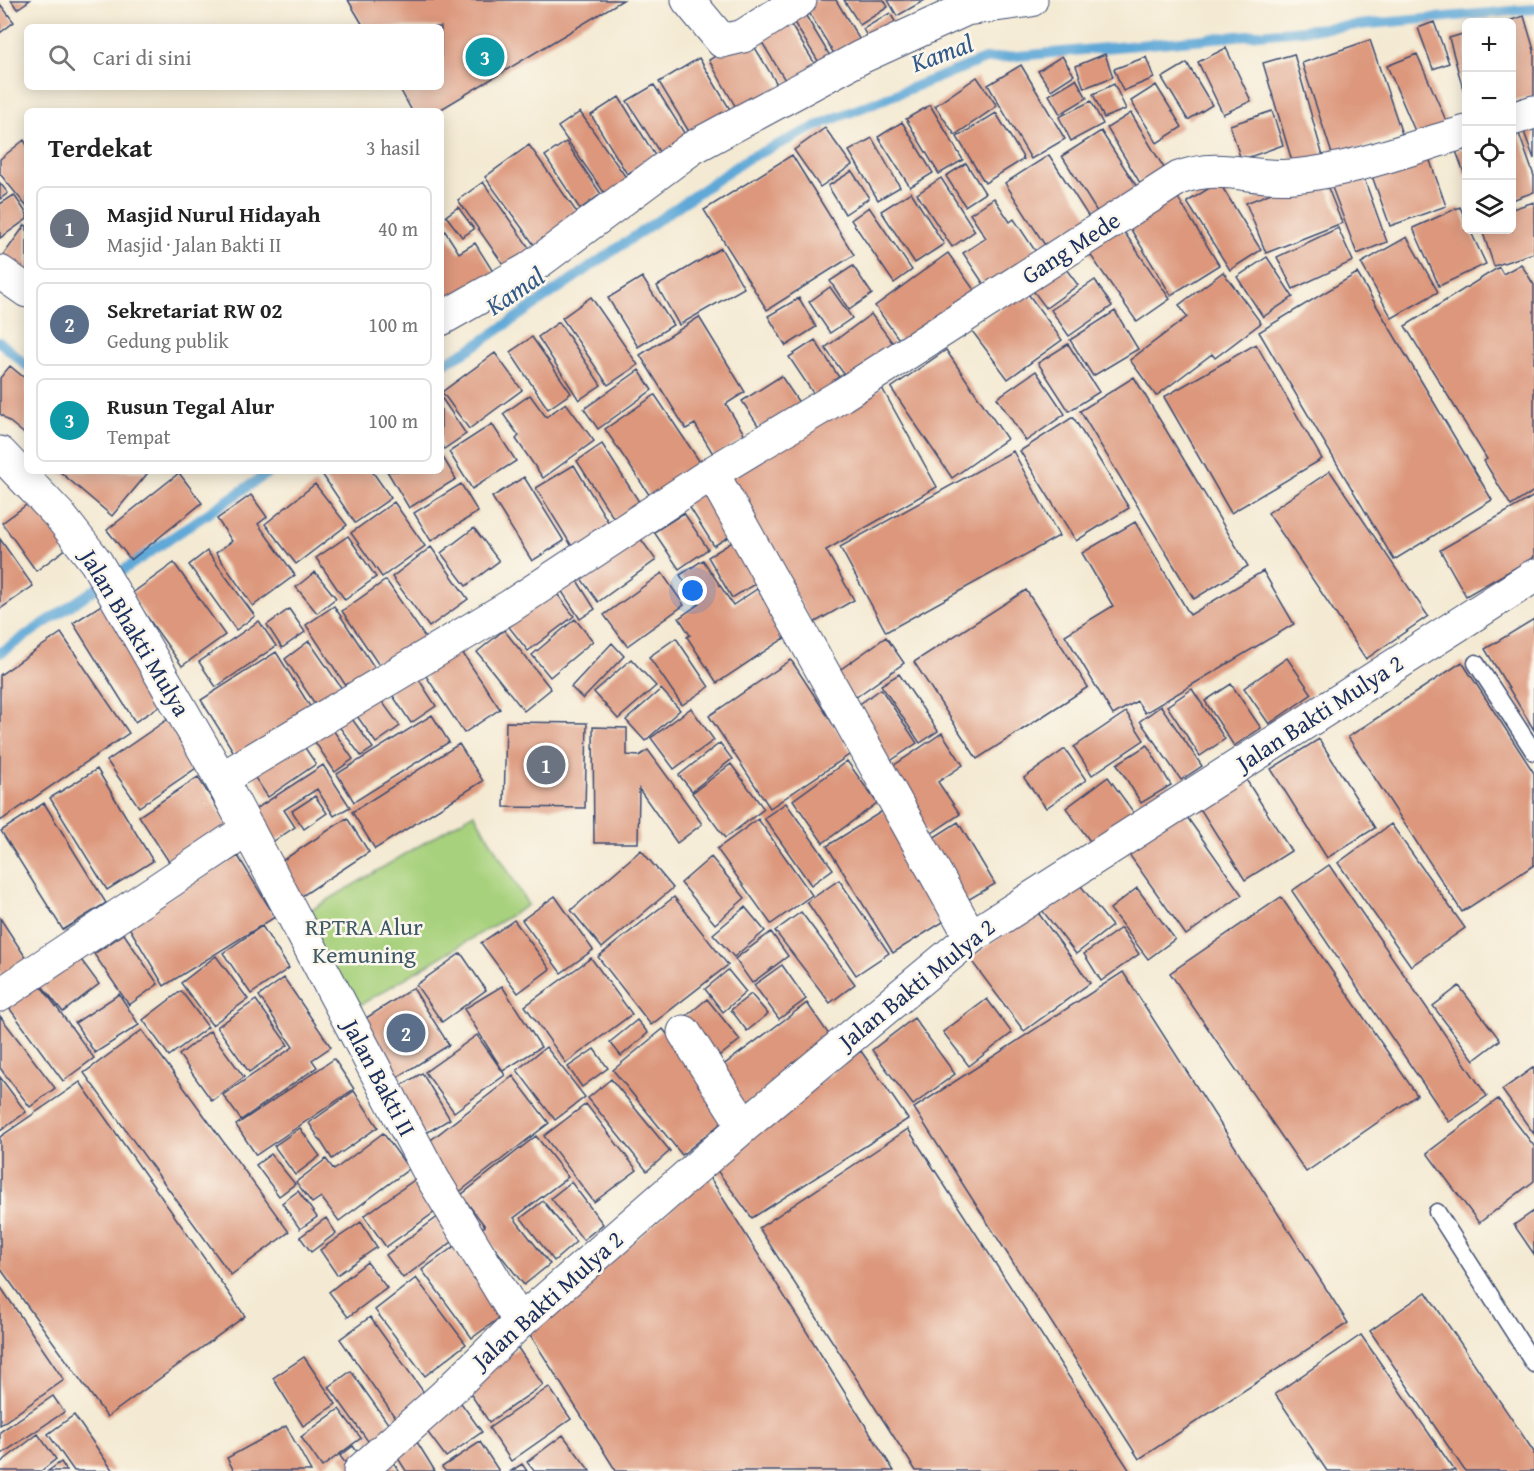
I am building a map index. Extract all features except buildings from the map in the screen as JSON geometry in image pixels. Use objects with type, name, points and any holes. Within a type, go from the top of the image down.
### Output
[{"type":"street","points":[[689,1],[722,41],[729,41],[743,36],[800,0]]},
{"type":"street","points":[[444,318],[528,269],[692,148],[861,57],[966,9],[1031,0]]},
{"type":"street","points":[[1516,118],[1534,112]]},
{"type":"street","name":"Gang Mede","points":[[221,779],[509,607],[712,473],[862,382],[1179,178],[1204,170],[1293,176],[1340,168],[1462,133]]},
{"type":"street","points":[[0,272],[24,289]]},
{"type":"street","name":"Jalan Bhakti Mulya","points":[[0,453],[60,516],[96,562],[248,829]]},
{"type":"street","points":[[712,473],[971,937]]},
{"type":"street","name":"Jalan Bakti Mulya 2","points":[[360,1471],[444,1396],[520,1322],[744,1126],[971,937],[1534,576]]},
{"type":"street","points":[[0,995],[248,829]]},
{"type":"street","name":"Jalan Bakti II","points":[[248,829],[433,1179],[520,1322]]},
{"type":"street","points":[[684,1032],[744,1126]]},
{"type":"lane","points":[[1476,663],[1534,752]]},
{"type":"lane","points":[[1437,1212],[1534,1364]]},
{"type":"green space","name":"RPTRA Alur Kemuning","points":[[474,813],[528,905],[345,1014],[291,922]]},
{"type":"waterway","name":"Kamal","points":[[444,363],[472,348],[747,159],[828,121],[985,59],[1534,9]]},
{"type":"waterway","name":"Kamal","points":[[0,342],[24,363]]},
{"type":"waterway","points":[[0,653],[267,474]]},
{"type":"place","name":"Rusun Tegal Alur","points":[[485,57]]},
{"type":"place","name":"Masjid Nurul Hidayah","points":[[546,765]]},
{"type":"place","name":"Sekretariat RW 02","points":[[406,1033]]}]
